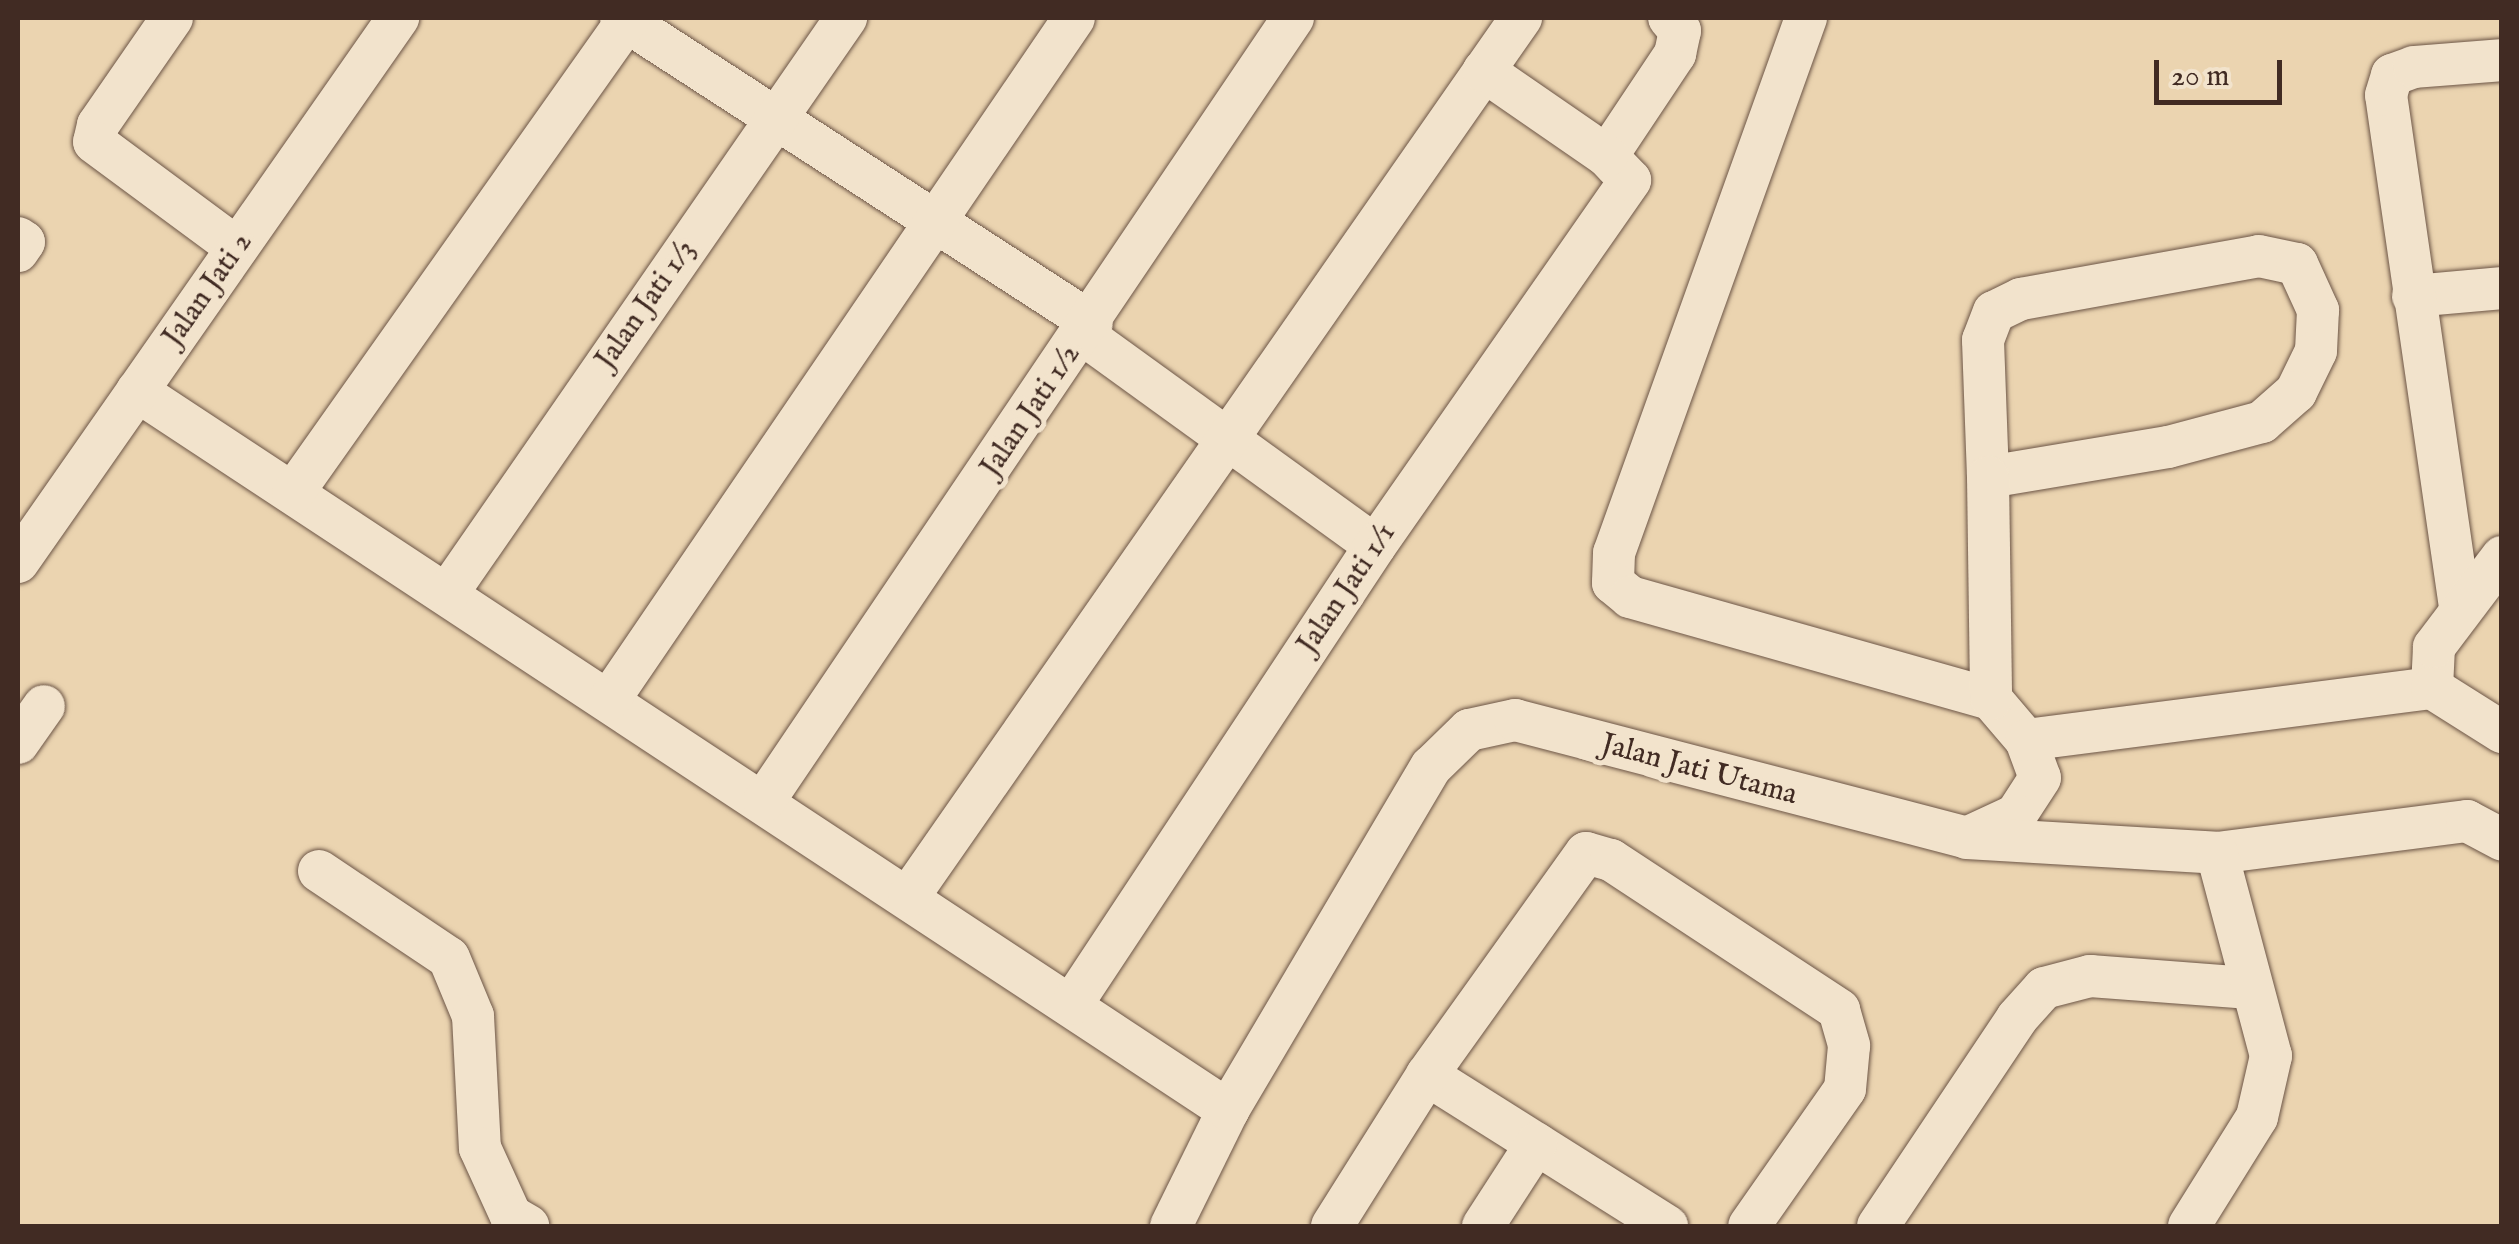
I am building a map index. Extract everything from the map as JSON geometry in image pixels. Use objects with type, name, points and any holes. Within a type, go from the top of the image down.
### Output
[{"type":"street","points":[[172,18],[98,125],[94,142],[237,248]]},
{"type":"street","name":"Jalan Jati 2","points":[[18,562],[398,18]]},
{"type":"street","name":"Jalan Jati 1/3","points":[[447,594],[846,18]]},
{"type":"street","points":[[609,700],[1074,18]]},
{"type":"street","name":"Jalan Jati 1/2","points":[[764,801],[1088,329],[1293,18]]},
{"type":"street","points":[[909,896],[1520,18]]},
{"type":"street","name":"Jalan Jati 1/1","points":[[1072,1004],[1375,546],[1618,168],[1674,54],[1680,31],[1669,18]]},
{"type":"street","points":[[1806,18],[1614,552],[1613,582],[1630,596],[1991,700],[2026,740],[2040,778],[2016,815],[1967,838]]},
{"type":"street","points":[[293,493],[626,19],[937,223],[1088,329],[1229,440],[1375,546]]},
{"type":"street","points":[[2460,607],[2386,94],[2392,76],[2414,67],[2502,60]]},
{"type":"street","points":[[1484,71],[1618,168]]},
{"type":"street","points":[[18,238],[24,242],[18,251]]},
{"type":"street","points":[[1988,476],[2168,447],[2262,422],[2296,392],[2316,351],[2318,310],[2296,264],[2259,256],[2020,299],[1994,312],[1983,340],[1991,700]]},
{"type":"street","points":[[2413,296],[2502,288]]},
{"type":"street","points":[[137,390],[1228,1110]]},
{"type":"street","points":[[2432,688],[2434,647],[2460,607],[2502,557]]},
{"type":"street","points":[[2026,740],[2432,688],[2502,732]]},
{"type":"street","points":[[18,743],[44,706]]},
{"type":"street","name":"Jalan Jati Utama","points":[[1172,1226],[1228,1110],[1430,767],[1468,730],[1515,720],[1967,838],[2217,852],[2467,822],[2502,840]]},
{"type":"street","points":[[2189,1226],[2256,1117],[2268,1084],[2271,1056],[2217,852]]},
{"type":"street","points":[[1332,1226],[1427,1075],[1566,872],[1586,853],[1611,860],[1839,1010],[1850,1046],[1845,1089],[1749,1226]]},
{"type":"street","points":[[319,871],[449,958],[473,1016],[480,1148],[512,1216],[528,1226]]},
{"type":"street","points":[[1878,1226],[2017,1018],[2044,988],[2066,977],[2090,976],[2251,988]]},
{"type":"street","points":[[1427,1075],[1667,1226]]},
{"type":"street","points":[[1484,1226],[1536,1144]]}]
